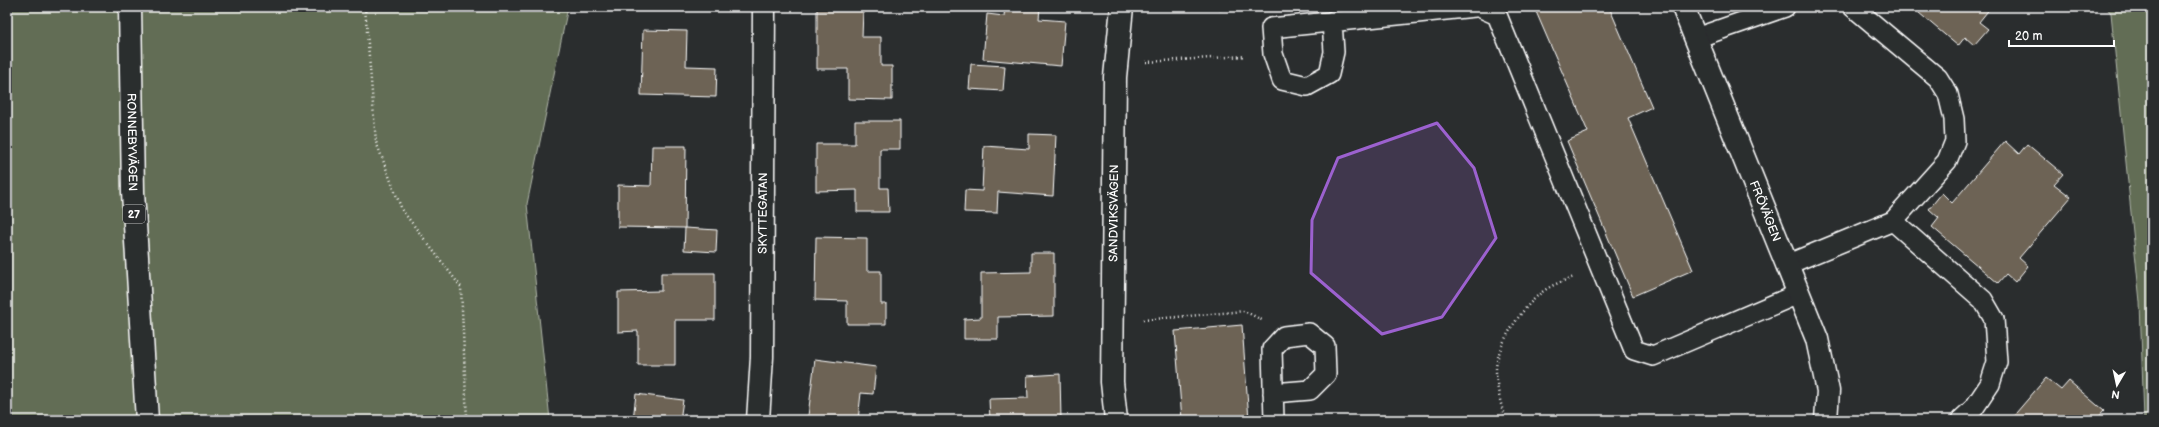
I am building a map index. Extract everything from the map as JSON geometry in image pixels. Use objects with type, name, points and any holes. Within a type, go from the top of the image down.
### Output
[{"type":"street","name":"RONNEBYVÄGEN","points":[[130,7],[133,192],[147,420]]},
{"type":"street","name":"SKYTTEGATAN","points":[[758,420],[762,357],[764,7]]},
{"type":"street","name":"SANDVIKSVÄGEN","points":[[1116,420],[1112,382],[1112,323],[1117,64],[1122,7]]},
{"type":"street","name":"FRÖVÄGEN","points":[[1683,7],[1817,339],[1828,391],[1826,420]]},
{"type":"lane","points":[[1332,21],[1334,52],[1329,74],[1307,86],[1282,80],[1273,54],[1271,28],[1332,21],[1475,7]]},
{"type":"lane","points":[[1479,7],[1497,15],[1634,350],[1653,356],[1798,294]]},
{"type":"lane","points":[[1696,38],[1784,7]]},
{"type":"lane","points":[[1786,264],[1893,221],[1947,161],[1955,141],[1954,119],[1948,94],[1938,78],[1853,7]]},
{"type":"lane","points":[[1893,221],[1983,300],[1994,319],[1997,362],[1990,384],[1974,408],[1961,420]]},
{"type":"lane","points":[[1273,394],[1310,390],[1326,374],[1325,346],[1309,333],[1284,336],[1272,349],[1273,394],[1274,420]]},
{"type":"path","points":[[365,7],[376,142],[402,210],[461,287],[466,420]]},
{"type":"path","points":[[1117,64],[1273,54]]},
{"type":"path","points":[[1505,420],[1499,395],[1496,368],[1503,344],[1519,316],[1541,293],[1565,281],[1600,268]]},
{"type":"path","points":[[1112,323],[1244,312],[1265,321],[1272,349]]},
{"type":"highlighted area","points":[[1437,123],[1474,168],[1496,238],[1442,317],[1382,334],[1311,273],[1312,220],[1338,158]]},
{"type":"green space","points":[[7,7],[568,7],[527,204],[550,420],[7,420]]},
{"type":"green space","points":[[2106,7],[2152,7],[2152,420],[2144,420],[2140,302],[2111,13]]},
{"type":"building","points":[[1005,7],[1040,7],[1039,19],[1065,21],[1061,66],[983,59],[987,14],[1004,16]]},
{"type":"building","points":[[1219,7],[1244,7],[1219,10]]},
{"type":"building","points":[[1534,7],[1609,7],[1652,107],[1628,118],[1693,270],[1633,296],[1567,141],[1588,132]]},
{"type":"building","points":[[1912,7],[1991,7],[1979,22],[1988,29],[1974,45],[1965,37],[1958,46]]},
{"type":"building","points":[[817,9],[863,10],[862,37],[881,37],[881,66],[892,66],[892,100],[848,99],[848,69],[817,69]]},
{"type":"building","points":[[643,30],[687,31],[686,66],[717,67],[716,97],[641,95]]},
{"type":"building","points":[[971,64],[1005,66],[1003,91],[969,89]]},
{"type":"building","points":[[855,121],[900,121],[900,149],[880,149],[880,188],[888,188],[889,212],[857,212],[857,190],[816,191],[816,144],[855,144]]},
{"type":"building","points":[[1029,134],[1056,135],[1053,196],[998,192],[997,213],[964,212],[965,190],[982,191],[984,146],[1029,149]]},
{"type":"building","points":[[2005,141],[2019,154],[2027,144],[2063,174],[2054,184],[2071,197],[2019,258],[2028,266],[2015,282],[2006,274],[1998,283],[1932,227],[1939,218],[1929,209],[1942,193],[1952,203]]},
{"type":"building","points":[[652,146],[686,146],[685,228],[618,227],[618,185],[651,186]]},
{"type":"building","points":[[685,228],[717,230],[716,252],[684,250]]},
{"type":"building","points":[[816,237],[867,238],[867,271],[881,271],[881,304],[886,304],[886,324],[847,324],[847,301],[815,300]]},
{"type":"building","points":[[1031,253],[1054,253],[1054,316],[998,317],[998,339],[964,339],[964,319],[981,318],[981,273],[1031,272]]},
{"type":"building","points":[[661,273],[715,273],[715,320],[675,320],[675,365],[638,365],[638,331],[618,332],[618,292],[661,291]]},
{"type":"building","points":[[1242,325],[1249,420],[1182,420],[1175,331]]},
{"type":"building","points":[[815,359],[876,367],[873,394],[861,393],[858,420],[838,420],[808,416]]},
{"type":"building","points":[[1060,374],[1061,420],[990,420],[989,399],[1028,398],[1027,376]]},
{"type":"building","points":[[2046,378],[2061,390],[2069,381],[2104,411],[2096,420],[2010,420]]},
{"type":"building","points":[[636,394],[683,400],[680,420],[633,420]]}]
